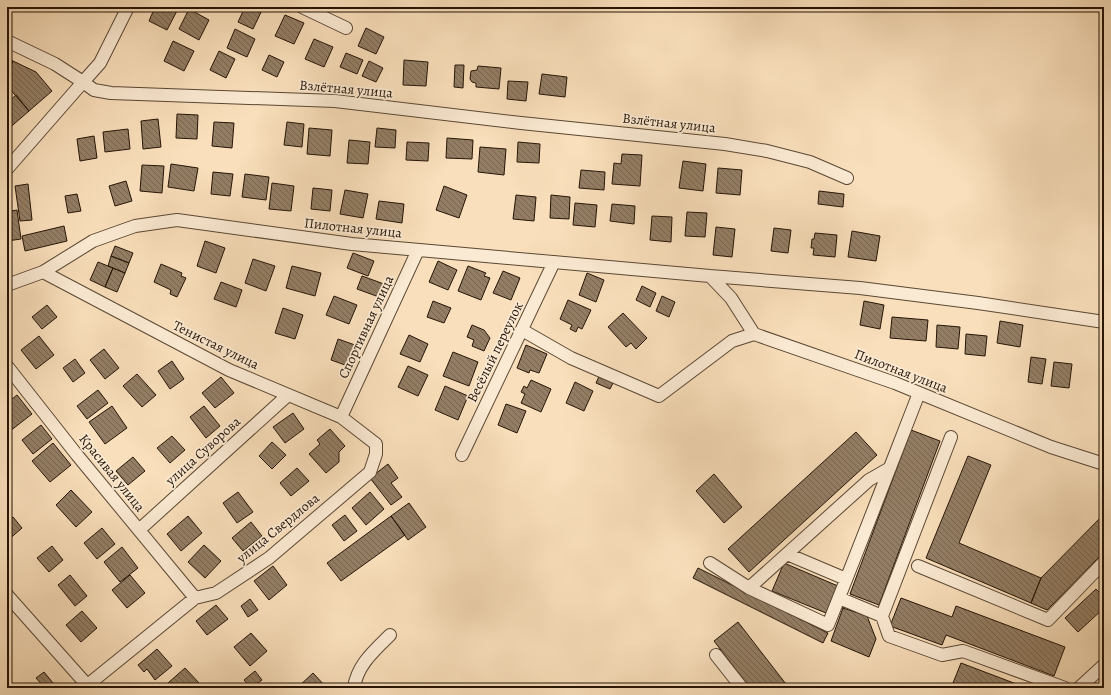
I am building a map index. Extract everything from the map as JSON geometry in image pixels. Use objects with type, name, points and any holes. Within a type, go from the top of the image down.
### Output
[{"type":"street","points":[[7,170],[100,63],[128,7]]},
{"type":"street","points":[[302,7],[346,28]]},
{"type":"street","name":"Взлётная улица","points":[[7,41],[55,64],[94,90],[111,93],[334,101],[725,144],[767,151],[810,162],[848,178]]},
{"type":"street","name":"Пилотная улица","points":[[7,286],[43,272],[93,241],[135,226],[177,220],[352,244],[860,288],[978,303],[1104,322]]},
{"type":"street","name":"Спортивная улица","points":[[341,417],[418,250]]},
{"type":"street","name":"Весёлый переулок","points":[[462,455],[554,262]]},
{"type":"street","name":"Тенистая улица","points":[[43,272],[228,370],[341,417],[376,444]]},
{"type":"street","points":[[522,330],[571,358],[659,396],[732,341],[754,334],[731,298],[710,276]]},
{"type":"street","name":"Пилотная улица","points":[[754,334],[895,383],[1051,447],[1104,464]]},
{"type":"street","name":"Красивая улица","points":[[7,366],[77,455],[194,598]]},
{"type":"street","points":[[710,563],[749,588],[828,625],[919,393]]},
{"type":"street","name":"улица Суворова","points":[[139,530],[288,395]]},
{"type":"street","points":[[951,437],[882,616],[889,636],[942,654],[963,651],[1065,688]]},
{"type":"street","name":"улица Свердлова","points":[[88,687],[194,598],[216,593],[269,558],[281,548],[370,472],[376,454],[376,444]]},
{"type":"street","points":[[749,588],[869,480],[890,468]]},
{"type":"street","points":[[787,554],[846,579]]},
{"type":"street","points":[[918,566],[1048,620],[1104,562]]},
{"type":"street","points":[[7,595],[88,687]]},
{"type":"street","points":[[839,598],[882,616]]},
{"type":"street","points":[[354,688],[357,673],[364,662],[390,634]]},
{"type":"street","points":[[716,655],[742,688]]},
{"type":"street","points":[[1079,688],[1104,665]]},
{"type":"building","points":[[155,7],[179,7],[167,30],[149,21]]},
{"type":"building","points":[[245,7],[263,8],[253,29],[238,22]]},
{"type":"building","points":[[189,9],[209,20],[199,40],[179,29]]},
{"type":"building","points":[[285,15],[304,23],[294,44],[275,36]]},
{"type":"building","points":[[366,28],[384,37],[376,54],[358,46]]},
{"type":"building","points":[[235,29],[255,39],[247,57],[227,48]]},
{"type":"building","points":[[314,39],[333,47],[324,67],[305,59]]},
{"type":"building","points":[[173,41],[194,51],[184,71],[164,61]]},
{"type":"building","points":[[219,51],[235,59],[226,78],[210,70]]},
{"type":"building","points":[[346,53],[363,60],[357,74],[340,67]]},
{"type":"building","points":[[269,55],[284,62],[277,77],[262,70]]},
{"type":"building","points":[[7,59],[13,61],[7,74]]},
{"type":"building","points":[[404,60],[428,62],[426,86],[403,85]]},
{"type":"building","points":[[13,61],[36,72],[52,91],[29,111],[7,86],[7,74]]},
{"type":"building","points":[[369,61],[383,68],[376,82],[362,76]]},
{"type":"building","points":[[455,65],[464,65],[463,88],[454,87]]},
{"type":"building","points":[[478,66],[501,68],[499,89],[476,87],[476,83],[472,82],[470,79],[471,71],[477,70]]},
{"type":"building","points":[[542,74],[567,77],[565,97],[539,94]]},
{"type":"building","points":[[508,81],[528,82],[526,101],[507,99]]},
{"type":"building","points":[[16,95],[29,111],[7,130],[7,103]]},
{"type":"building","points":[[177,114],[198,115],[197,139],[176,138]]},
{"type":"building","points":[[158,119],[161,147],[143,149],[141,121]]},
{"type":"building","points":[[214,122],[234,123],[232,148],[212,146]]},
{"type":"building","points":[[287,122],[304,124],[302,147],[284,145]]},
{"type":"building","points":[[309,128],[332,130],[330,156],[307,154]]},
{"type":"building","points":[[377,128],[396,130],[395,148],[375,147]]},
{"type":"building","points":[[128,129],[130,149],[105,152],[103,132]]},
{"type":"building","points":[[94,136],[97,158],[80,161],[77,139]]},
{"type":"building","points":[[447,138],[473,140],[472,159],[446,158]]},
{"type":"building","points":[[349,140],[370,142],[368,164],[347,163]]},
{"type":"building","points":[[407,142],[429,143],[428,161],[406,160]]},
{"type":"building","points":[[518,142],[540,144],[539,163],[517,162]]},
{"type":"building","points":[[480,147],[506,149],[504,175],[478,172]]},
{"type":"building","points":[[622,154],[642,155],[640,186],[612,184],[614,163],[621,164]]},
{"type":"building","points":[[683,161],[706,164],[703,191],[679,188]]},
{"type":"building","points":[[171,164],[198,168],[194,191],[168,187]]},
{"type":"building","points":[[142,165],[164,166],[162,193],[140,191]]},
{"type":"building","points":[[718,168],[742,170],[740,195],[716,193]]},
{"type":"building","points":[[581,170],[605,172],[604,190],[579,188]]},
{"type":"building","points":[[213,172],[233,174],[230,196],[211,194]]},
{"type":"building","points":[[245,174],[269,177],[266,200],[242,197]]},
{"type":"building","points":[[126,181],[132,201],[115,206],[109,186]]},
{"type":"building","points":[[272,183],[294,186],[291,211],[269,209]]},
{"type":"building","points":[[28,184],[32,220],[20,221],[15,186]]},
{"type":"building","points":[[444,186],[467,195],[459,218],[436,210]]},
{"type":"building","points":[[313,188],[332,190],[330,211],[311,209]]},
{"type":"building","points":[[345,190],[368,194],[363,218],[340,214]]},
{"type":"building","points":[[819,191],[844,194],[843,207],[818,204]]},
{"type":"building","points":[[77,194],[81,211],[68,213],[65,196]]},
{"type":"building","points":[[516,195],[536,197],[534,221],[513,219]]},
{"type":"building","points":[[551,195],[570,197],[569,219],[550,218]]},
{"type":"building","points":[[379,201],[404,204],[402,223],[376,219]]},
{"type":"building","points":[[575,203],[597,205],[595,227],[573,225]]},
{"type":"building","points":[[612,204],[635,206],[634,224],[610,221]]},
{"type":"building","points":[[17,210],[21,239],[7,241],[7,217],[11,211]]},
{"type":"building","points":[[687,212],[707,213],[705,237],[685,236]]},
{"type":"building","points":[[652,216],[672,217],[671,242],[650,240]]},
{"type":"building","points":[[64,226],[67,241],[25,251],[22,236]]},
{"type":"building","points":[[716,227],[735,229],[732,257],[713,255]]},
{"type":"building","points":[[774,228],[791,230],[788,253],[771,251]]},
{"type":"building","points":[[852,231],[880,236],[876,261],[848,257]]},
{"type":"building","points":[[815,233],[837,235],[835,257],[813,255],[814,248],[811,248],[812,239],[814,239]]},
{"type":"building","points":[[205,241],[225,248],[216,273],[197,266]]},
{"type":"building","points":[[115,246],[133,253],[129,263],[111,256]]},
{"type":"building","points":[[353,253],[374,261],[368,276],[347,268]]},
{"type":"building","points":[[111,256],[129,263],[125,273],[108,266]]},
{"type":"building","points":[[253,259],[275,266],[266,291],[245,283]]},
{"type":"building","points":[[438,261],[457,270],[448,290],[429,282]]},
{"type":"building","points":[[98,262],[113,268],[105,287],[90,280]]},
{"type":"building","points":[[161,264],[182,273],[181,276],[186,278],[177,297],[170,294],[171,290],[154,282]]},
{"type":"building","points":[[292,266],[321,273],[315,296],[286,288]]},
{"type":"building","points":[[468,266],[486,273],[484,276],[490,278],[481,300],[458,291]]},
{"type":"building","points":[[113,268],[125,273],[117,292],[105,287]]},
{"type":"building","points":[[503,271],[520,278],[511,300],[493,293]]},
{"type":"building","points":[[587,273],[604,280],[596,302],[579,295]]},
{"type":"building","points":[[362,276],[384,284],[379,297],[357,289]]},
{"type":"building","points":[[221,282],[242,290],[236,307],[214,299]]},
{"type":"building","points":[[642,286],[656,293],[650,307],[636,300]]},
{"type":"building","points":[[334,296],[357,305],[349,324],[326,315]]},
{"type":"building","points":[[662,296],[675,302],[669,317],[656,311]]},
{"type":"building","points":[[568,300],[591,310],[582,329],[578,327],[576,332],[570,329],[572,325],[560,319]]},
{"type":"building","points":[[433,301],[451,308],[444,323],[427,317]]},
{"type":"building","points":[[864,301],[884,305],[880,329],[860,325]]},
{"type":"building","points":[[47,305],[57,317],[42,329],[32,317]]},
{"type":"building","points":[[283,308],[303,315],[295,339],[275,333]]},
{"type":"building","points":[[623,313],[647,338],[636,349],[631,343],[626,347],[608,327]]},
{"type":"building","points":[[892,317],[928,320],[926,341],[890,338]]},
{"type":"building","points":[[1000,321],[1023,325],[1020,347],[997,343]]},
{"type":"building","points":[[472,325],[484,330],[490,338],[484,351],[472,346],[474,340],[467,337]]},
{"type":"building","points":[[937,325],[960,327],[958,349],[936,347]]},
{"type":"building","points":[[966,334],[987,336],[985,356],[965,354]]},
{"type":"building","points":[[409,335],[428,344],[420,362],[400,354]]},
{"type":"building","points":[[39,336],[54,355],[36,369],[21,350]]},
{"type":"building","points":[[338,339],[355,345],[348,366],[331,360]]},
{"type":"building","points":[[526,345],[547,354],[539,373],[530,370],[529,373],[517,368]]},
{"type":"building","points":[[104,349],[119,368],[105,379],[90,360]]},
{"type":"building","points":[[453,352],[478,362],[469,386],[443,376]]},
{"type":"building","points":[[1031,357],[1046,359],[1042,384],[1028,382]]},
{"type":"building","points":[[75,359],[85,373],[73,382],[63,368]]},
{"type":"building","points":[[172,361],[184,379],[170,389],[158,371]]},
{"type":"building","points":[[1054,362],[1072,364],[1069,388],[1051,386]]},
{"type":"building","points":[[408,366],[428,375],[418,396],[398,387]]},
{"type":"building","points":[[1102,370],[1104,371],[1104,394],[1100,393]]},
{"type":"building","points":[[601,372],[615,379],[610,389],[596,383]]},
{"type":"building","points":[[137,374],[156,395],[142,407],[123,386]]},
{"type":"building","points":[[221,377],[234,393],[215,408],[202,393]]},
{"type":"building","points":[[531,380],[551,389],[541,412],[521,403],[525,394],[521,392],[524,386],[527,388]]},
{"type":"building","points":[[575,382],[593,391],[584,411],[566,403]]},
{"type":"building","points":[[445,386],[468,396],[458,420],[435,410]]},
{"type":"building","points":[[98,390],[108,403],[87,419],[77,406]]},
{"type":"building","points":[[17,395],[32,414],[10,431],[7,427],[7,403]]},
{"type":"building","points":[[506,404],[526,411],[517,433],[498,425]]},
{"type":"building","points":[[112,406],[127,428],[105,444],[89,422]]},
{"type":"building","points":[[204,406],[220,426],[206,438],[190,417]]},
{"type":"building","points":[[293,413],[304,429],[285,443],[273,427]]},
{"type":"building","points":[[41,425],[52,439],[33,454],[22,440]]},
{"type":"building","points":[[330,429],[345,446],[339,452],[339,462],[326,473],[309,454],[320,444],[317,440]]},
{"type":"building","points":[[911,430],[940,441],[879,605],[850,594]]},
{"type":"building","points":[[856,432],[877,455],[749,572],[728,549]]},
{"type":"building","points":[[172,436],[185,450],[170,463],[157,448]]},
{"type":"building","points":[[272,442],[286,455],[272,469],[259,456]]},
{"type":"building","points":[[53,443],[71,465],[50,482],[32,461]]},
{"type":"building","points":[[968,456],[991,465],[959,543],[1041,578],[1031,603],[926,558]]},
{"type":"building","points":[[133,457],[145,471],[128,485],[116,471]]},
{"type":"building","points":[[388,464],[398,478],[391,483],[402,497],[391,505],[370,478]]},
{"type":"building","points":[[297,468],[309,481],[291,496],[280,483]]},
{"type":"building","points":[[714,474],[742,507],[724,523],[696,491]]},
{"type":"building","points":[[71,490],[92,512],[76,527],[56,505]]},
{"type":"building","points":[[238,492],[253,512],[237,523],[223,503]]},
{"type":"building","points":[[370,492],[384,509],[366,525],[352,508]]},
{"type":"building","points":[[409,503],[426,527],[408,540],[391,516]]},
{"type":"building","points":[[1104,514],[1104,552],[1047,610],[1031,603],[1041,578]]},
{"type":"building","points":[[345,515],[357,531],[344,541],[332,525]]},
{"type":"building","points":[[188,516],[202,533],[181,551],[167,534]]},
{"type":"building","points":[[391,516],[405,535],[341,581],[327,563]]},
{"type":"building","points":[[13,517],[22,528],[7,541],[7,521]]},
{"type":"building","points":[[251,522],[262,536],[243,551],[232,538]]},
{"type":"building","points":[[102,528],[115,544],[97,559],[84,543]]},
{"type":"building","points":[[204,545],[221,561],[205,578],[188,562]]},
{"type":"building","points":[[52,546],[63,560],[49,572],[37,558]]},
{"type":"building","points":[[122,547],[138,568],[120,582],[104,562]]},
{"type":"building","points":[[784,563],[838,586],[826,613],[772,591]]},
{"type":"building","points":[[273,566],[287,585],[269,600],[254,581]]},
{"type":"building","points":[[698,568],[828,633],[823,643],[693,578]]},
{"type":"building","points":[[70,575],[87,596],[75,606],[58,585]]},
{"type":"building","points":[[130,575],[145,593],[127,608],[112,590]]},
{"type":"building","points":[[1096,589],[1104,597],[1104,608],[1078,632],[1065,618]]},
{"type":"building","points":[[901,598],[952,617],[956,606],[1065,647],[1054,676],[946,635],[942,645],[890,626]]},
{"type":"building","points":[[250,599],[258,610],[248,617],[241,606]]},
{"type":"building","points":[[216,605],[228,619],[207,635],[196,621]]},
{"type":"building","points":[[843,608],[867,616],[876,639],[869,657],[831,641]]},
{"type":"building","points":[[82,611],[97,628],[81,642],[66,625]]},
{"type":"building","points":[[738,622],[789,688],[750,688],[714,641]]},
{"type":"building","points":[[251,633],[267,651],[250,666],[234,647]]},
{"type":"building","points":[[157,649],[172,666],[155,680],[147,669],[144,672],[138,665]]},
{"type":"building","points":[[961,663],[1027,688],[951,688]]},
{"type":"building","points":[[185,668],[200,684],[195,688],[172,688],[168,683]]},
{"type":"building","points":[[255,671],[262,680],[251,688],[244,680]]},
{"type":"building","points":[[44,672],[53,683],[46,688],[36,678]]},
{"type":"building","points":[[313,673],[326,687],[325,688],[297,688]]}]
